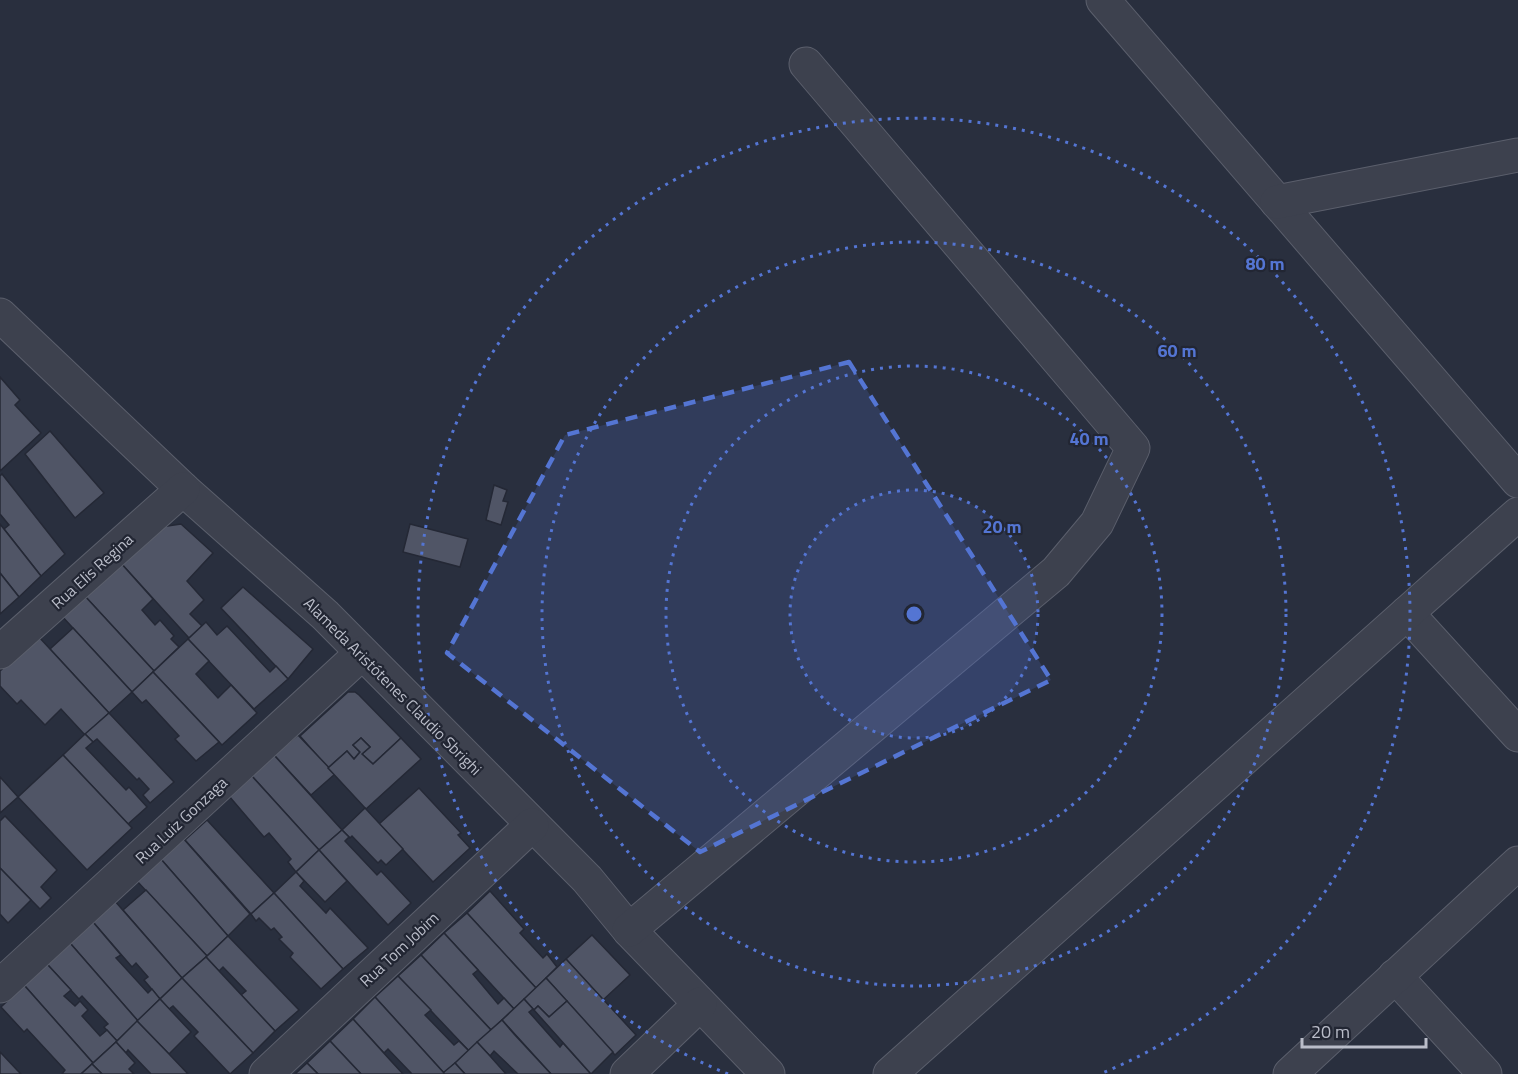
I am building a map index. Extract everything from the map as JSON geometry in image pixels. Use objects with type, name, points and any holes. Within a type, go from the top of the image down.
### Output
[{"type":"street","points":[[1107,1],[1518,481]]},
{"type":"street","points":[[629,930],[1056,572],[1096,523],[1132,448],[806,64]]},
{"type":"street","points":[[1277,202],[1518,155]]},
{"type":"street","name":"Alameda Aristótenes Claudio Sbrighi","points":[[3,323],[183,489],[325,615],[587,879],[629,930],[768,1074]]},
{"type":"street","name":"Rua Elis Regina","points":[[0,652],[183,489]]},
{"type":"street","points":[[890,1074],[1518,514]]},
{"type":"street","points":[[1407,613],[1518,735]]},
{"type":"street","name":"Rua Luiz Gonzaga","points":[[0,986],[362,653]]},
{"type":"street","name":"Rua Tom Jobim","points":[[266,1074],[532,825]]},
{"type":"street","points":[[1290,1074],[1518,862]]},
{"type":"street","points":[[1395,976],[1485,1074]]},
{"type":"street","points":[[627,1074],[700,1004]]},
{"type":"highlighted area","points":[[849,362],[1051,680],[700,852],[447,653],[565,435]]},
{"type":"building","points":[[0,377],[20,400],[15,405],[41,433],[0,471]]},
{"type":"building","points":[[50,431],[104,493],[75,518],[25,454]]},
{"type":"building","points":[[2,474],[65,554],[41,576],[4,529],[9,525],[0,514],[0,476]]},
{"type":"building","points":[[494,485],[507,490],[503,501],[508,502],[501,525],[486,520]]},
{"type":"building","points":[[0,524],[41,576],[19,597],[0,573]]},
{"type":"building","points":[[181,524],[213,553],[187,581],[204,600],[190,614],[202,626],[189,638],[119,561],[154,528]]},
{"type":"building","points":[[410,524],[468,539],[460,567],[403,552]]},
{"type":"building","points":[[119,561],[153,599],[142,610],[155,625],[160,620],[174,636],[171,639],[179,647],[154,671],[83,594]]},
{"type":"building","points":[[0,573],[19,597],[0,614]]},
{"type":"building","points":[[243,587],[313,649],[288,679],[221,608]]},
{"type":"building","points":[[83,594],[154,671],[132,692],[60,614]]},
{"type":"building","points":[[206,622],[217,635],[227,626],[270,672],[276,666],[288,679],[254,709],[188,639]]},
{"type":"building","points":[[73,628],[132,692],[109,713],[50,649]]},
{"type":"building","points":[[38,636],[109,713],[85,735],[61,709],[45,725],[21,700],[17,704],[0,686],[0,671]]},
{"type":"building","points":[[188,639],[209,661],[196,674],[218,698],[231,685],[257,713],[222,745],[153,672]]},
{"type":"building","points":[[153,672],[219,742],[196,761],[175,739],[179,736],[146,700],[142,703],[132,692]]},
{"type":"building","points":[[348,692],[355,692],[359,695],[401,738],[373,764],[362,754],[370,747],[361,738],[353,745],[360,752],[354,759],[347,751],[328,768],[300,736]]},
{"type":"building","points":[[109,713],[174,782],[150,803],[143,795],[149,789],[139,778],[137,780],[97,739],[93,742],[85,734]]},
{"type":"building","points":[[85,734],[93,742],[86,748],[126,790],[129,787],[147,807],[128,824],[63,755]]},
{"type":"building","points":[[298,735],[335,774],[311,795],[274,755]]},
{"type":"building","points":[[361,738],[370,747],[362,754],[373,764],[401,738],[421,759],[366,809],[328,768],[347,751],[354,759],[360,752],[353,745]]},
{"type":"building","points":[[63,755],[132,828],[87,870],[18,797]]},
{"type":"building","points":[[274,755],[342,830],[319,850],[251,775]]},
{"type":"building","points":[[251,775],[319,850],[296,872],[288,862],[291,859],[269,833],[264,837],[229,796]]},
{"type":"building","points":[[0,777],[18,797],[0,813]]},
{"type":"building","points":[[419,788],[461,833],[458,835],[470,848],[433,882],[379,824]]},
{"type":"building","points":[[365,808],[403,849],[386,865],[381,860],[378,863],[352,836],[350,838],[342,830]]},
{"type":"building","points":[[5,816],[57,870],[41,887],[51,898],[40,909],[0,868],[0,821]]},
{"type":"building","points":[[207,820],[274,893],[251,914],[185,840]]},
{"type":"building","points":[[342,830],[349,837],[345,841],[377,875],[381,871],[411,903],[388,925],[319,850]]},
{"type":"building","points":[[182,837],[250,914],[228,936],[160,858]]},
{"type":"building","points":[[319,850],[347,881],[325,902],[296,872]]},
{"type":"building","points":[[160,858],[228,936],[207,956],[136,880]]},
{"type":"building","points":[[0,868],[31,900],[8,923],[0,914]]},
{"type":"building","points":[[296,872],[304,881],[300,886],[326,913],[330,908],[368,948],[343,969],[274,893]]},
{"type":"building","points":[[146,890],[207,956],[182,978],[123,910]]},
{"type":"building","points":[[490,891],[524,929],[520,933],[543,958],[547,954],[557,967],[536,988],[467,913]]},
{"type":"building","points":[[274,893],[343,969],[321,989],[290,957],[293,953],[279,939],[282,937],[274,928],[271,930],[259,918],[256,921],[251,914]]},
{"type":"building","points":[[114,900],[182,978],[160,999],[144,980],[148,977],[136,963],[132,967],[93,922]]},
{"type":"building","points":[[467,913],[536,988],[514,1009],[444,933]]},
{"type":"building","points":[[93,922],[121,955],[116,958],[148,993],[152,989],[160,999],[138,1021],[70,943]]},
{"type":"building","points":[[444,933],[478,970],[473,974],[498,1004],[504,998],[514,1009],[491,1030],[421,955]]},
{"type":"building","points":[[592,935],[630,975],[603,1000],[566,959]]},
{"type":"building","points":[[228,936],[299,1010],[275,1031],[241,995],[246,991],[223,967],[219,971],[206,957]]},
{"type":"building","points":[[70,943],[138,1021],[117,1041],[104,1027],[108,1024],[82,996],[79,999],[47,964]]},
{"type":"building","points":[[421,955],[491,1030],[469,1051],[398,976]]},
{"type":"building","points":[[206,957],[275,1031],[253,1053],[182,978]]},
{"type":"building","points":[[566,959],[636,1035],[615,1055],[546,978]]},
{"type":"building","points":[[47,964],[71,990],[64,996],[75,1006],[80,1001],[88,1010],[82,1016],[100,1036],[107,1030],[117,1041],[93,1063],[24,985]]},
{"type":"building","points":[[398,976],[431,1010],[425,1015],[454,1045],[459,1041],[469,1051],[444,1073],[375,997]]},
{"type":"building","points":[[182,978],[253,1053],[230,1074],[194,1036],[198,1032],[173,1006],[169,1009],[160,999]]},
{"type":"building","points":[[546,978],[567,1001],[549,1017],[538,1006],[534,1010],[524,999]]},
{"type":"building","points":[[24,985],[93,1063],[81,1074],[62,1074],[65,1070],[27,1029],[24,1032],[1,1007]]},
{"type":"building","points":[[375,997],[444,1074],[412,1074],[388,1049],[384,1053],[353,1019]]},
{"type":"building","points":[[160,999],[191,1032],[169,1054],[137,1021]]},
{"type":"building","points":[[524,999],[533,1009],[529,1012],[560,1047],[563,1043],[591,1074],[551,1074],[502,1020]]},
{"type":"building","points":[[567,1001],[613,1052],[591,1074],[534,1010],[538,1006],[549,1017]]},
{"type":"building","points":[[353,1019],[403,1074],[361,1074],[330,1041]]},
{"type":"building","points":[[502,1020],[551,1074],[518,1074],[494,1051],[490,1056],[477,1042]]},
{"type":"building","points":[[137,1021],[188,1074],[151,1074],[128,1050],[126,1053],[116,1042]]},
{"type":"building","points":[[330,1041],[361,1074],[318,1074],[307,1063]]},
{"type":"building","points":[[116,1042],[135,1063],[129,1069],[134,1074],[102,1074],[92,1064]]},
{"type":"building","points":[[477,1042],[506,1074],[465,1074],[455,1063]]},
{"type":"building","points":[[0,1052],[17,1070],[21,1074],[0,1074]]},
{"type":"building","points":[[307,1063],[318,1074],[295,1074]]},
{"type":"building","points":[[455,1063],[465,1074],[444,1074],[444,1072]]},
{"type":"building","points":[[92,1064],[102,1074],[81,1074]]}]
